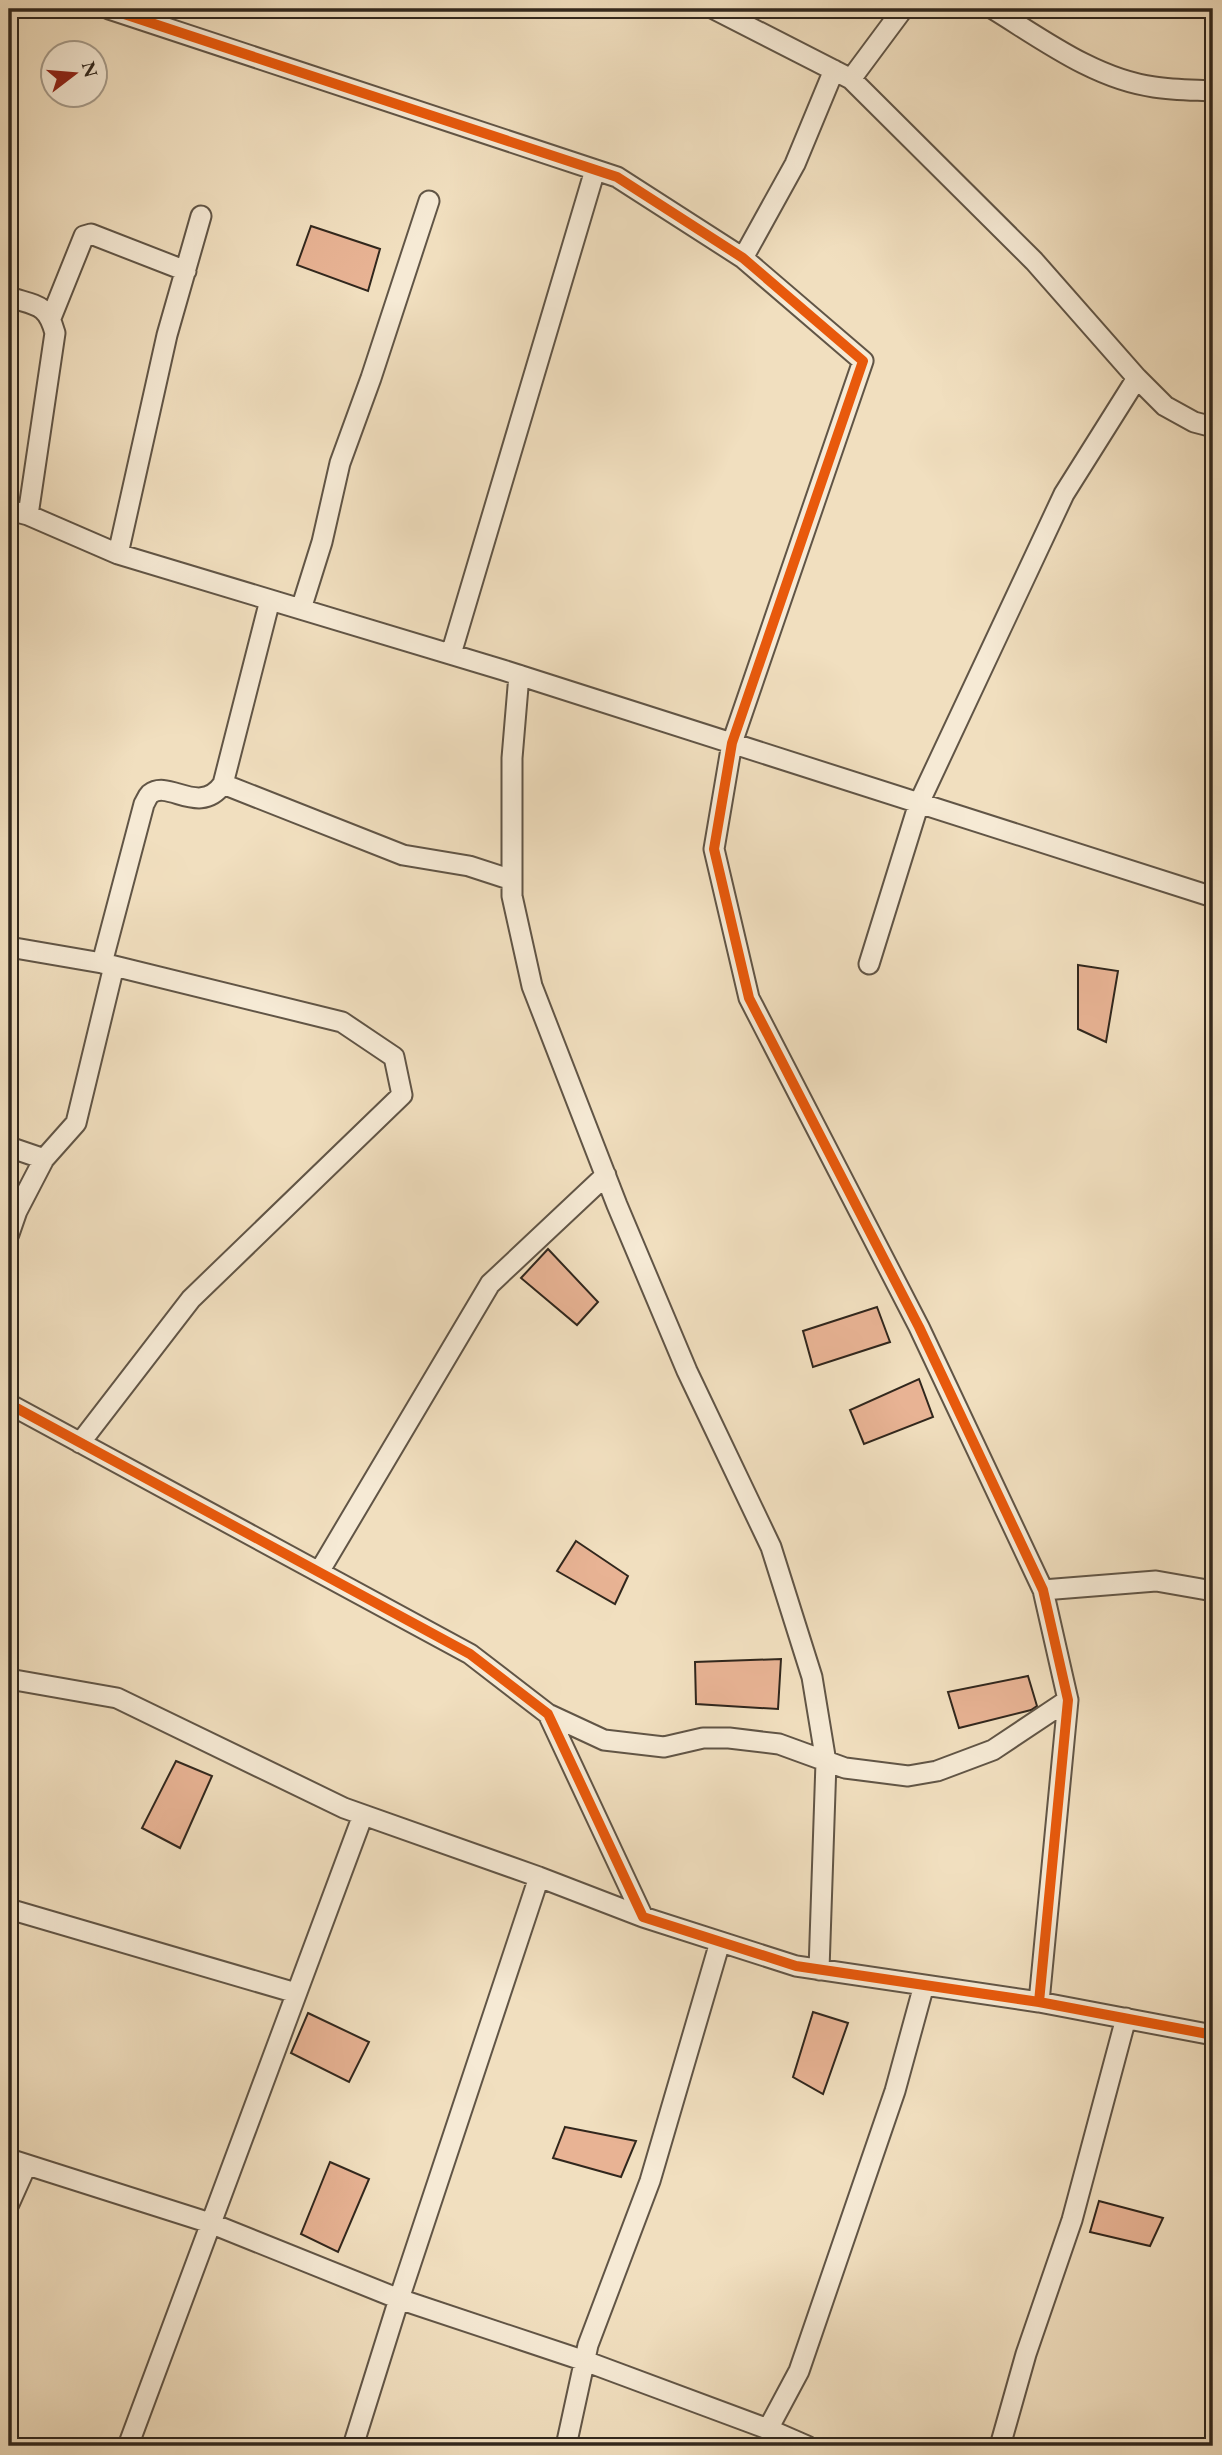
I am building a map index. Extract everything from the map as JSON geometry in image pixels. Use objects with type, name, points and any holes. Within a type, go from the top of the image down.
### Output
[{"type":"street","points":[[109,9],[617,177],[743,258],[863,361],[732,743],[714,849],[749,998],[919,1327],[1043,1590],[1068,1700],[1039,2002]]},
{"type":"street","points":[[714,9],[843,74],[1034,261],[1165,406],[1194,422],[1213,427]]},
{"type":"street","points":[[743,258],[843,74],[903,9]]},
{"type":"street","points":[[993,9],[1044,41],[1103,71],[1152,87],[1213,91]]},
{"type":"street","points":[[451,654],[595,170]]},
{"type":"street","points":[[301,609],[323,542],[340,463],[429,201]]},
{"type":"street","points":[[118,554],[167,335],[201,216]]},
{"type":"street","points":[[51,318],[84,236],[91,234],[186,271]]},
{"type":"street","points":[[9,297],[44,308],[51,318],[55,333],[18,513],[118,554],[519,675],[1213,897]]},
{"type":"street","points":[[869,964],[919,803],[1065,494],[1137,378]]},
{"type":"street","points":[[9,1234],[17,1211],[44,1159],[76,1123],[144,804],[150,794],[159,791],[200,799],[215,795],[223,784],[270,600]]},
{"type":"street","points":[[519,675],[512,758],[512,896],[532,986],[687,1371],[772,1547],[812,1677],[826,1762],[819,1970]]},
{"type":"street","points":[[223,784],[403,855],[469,866],[512,880]]},
{"type":"street","points":[[9,947],[108,964],[342,1022],[394,1058],[402,1095],[191,1299],[80,1443]]},
{"type":"street","points":[[9,1147],[44,1159]]},
{"type":"street","points":[[319,1572],[490,1284],[606,1175]]},
{"type":"street","points":[[9,1404],[470,1654],[548,1714],[604,1740],[663,1747],[703,1738],[729,1738],[779,1744],[845,1768],[908,1776],[937,1770],[993,1750],[1068,1700]]},
{"type":"street","points":[[1043,1590],[1156,1581],[1213,1591]]},
{"type":"street","points":[[9,1679],[117,1699],[344,1808],[643,1917],[796,1966],[1039,2002],[1213,2035]]},
{"type":"street","points":[[548,1714],[643,1917]]},
{"type":"street","points":[[128,2446],[363,1815]]},
{"type":"street","points":[[353,2446],[539,1877]]},
{"type":"street","points":[[9,1909],[296,1993]]},
{"type":"street","points":[[566,2446],[588,2345],[650,2181],[720,1942]]},
{"type":"street","points":[[768,2429],[804,2360],[895,2091],[924,1985]]},
{"type":"street","points":[[1000,2446],[1026,2354],[1072,2220],[1126,2018]]},
{"type":"street","points":[[9,2204],[17,2163],[210,2223],[399,2299],[585,2361],[807,2446]]},
{"type":"building","points":[[311,226],[380,249],[368,291],[297,265]]},
{"type":"building","points":[[1078,965],[1118,971],[1106,1042],[1078,1029]]},
{"type":"building","points":[[548,1249],[598,1302],[577,1325],[521,1278]]},
{"type":"building","points":[[877,1307],[890,1342],[813,1367],[803,1331]]},
{"type":"building","points":[[919,1379],[933,1417],[864,1444],[850,1410]]},
{"type":"building","points":[[576,1541],[628,1576],[615,1604],[557,1571]]},
{"type":"building","points":[[781,1659],[778,1709],[696,1704],[695,1662]]},
{"type":"building","points":[[1028,1676],[1037,1706],[1031,1710],[959,1728],[948,1692]]},
{"type":"building","points":[[176,1761],[212,1776],[180,1848],[142,1828]]},
{"type":"building","points":[[813,2012],[848,2023],[823,2094],[793,2077]]},
{"type":"building","points":[[308,2013],[369,2042],[349,2082],[291,2053]]},
{"type":"building","points":[[565,2127],[636,2141],[621,2177],[553,2158]]},
{"type":"building","points":[[330,2162],[369,2179],[338,2252],[301,2234]]},
{"type":"building","points":[[1099,2201],[1163,2218],[1150,2246],[1090,2232]]},
{"type":"cycle path","points":[[109,9],[617,177],[743,258],[863,361],[732,743],[714,849],[749,998],[919,1327],[1043,1590],[1068,1700],[1039,2002]]},
{"type":"cycle path","points":[[9,1404],[470,1654],[548,1714],[643,1917],[796,1966],[1039,2002],[1213,2035]]}]
